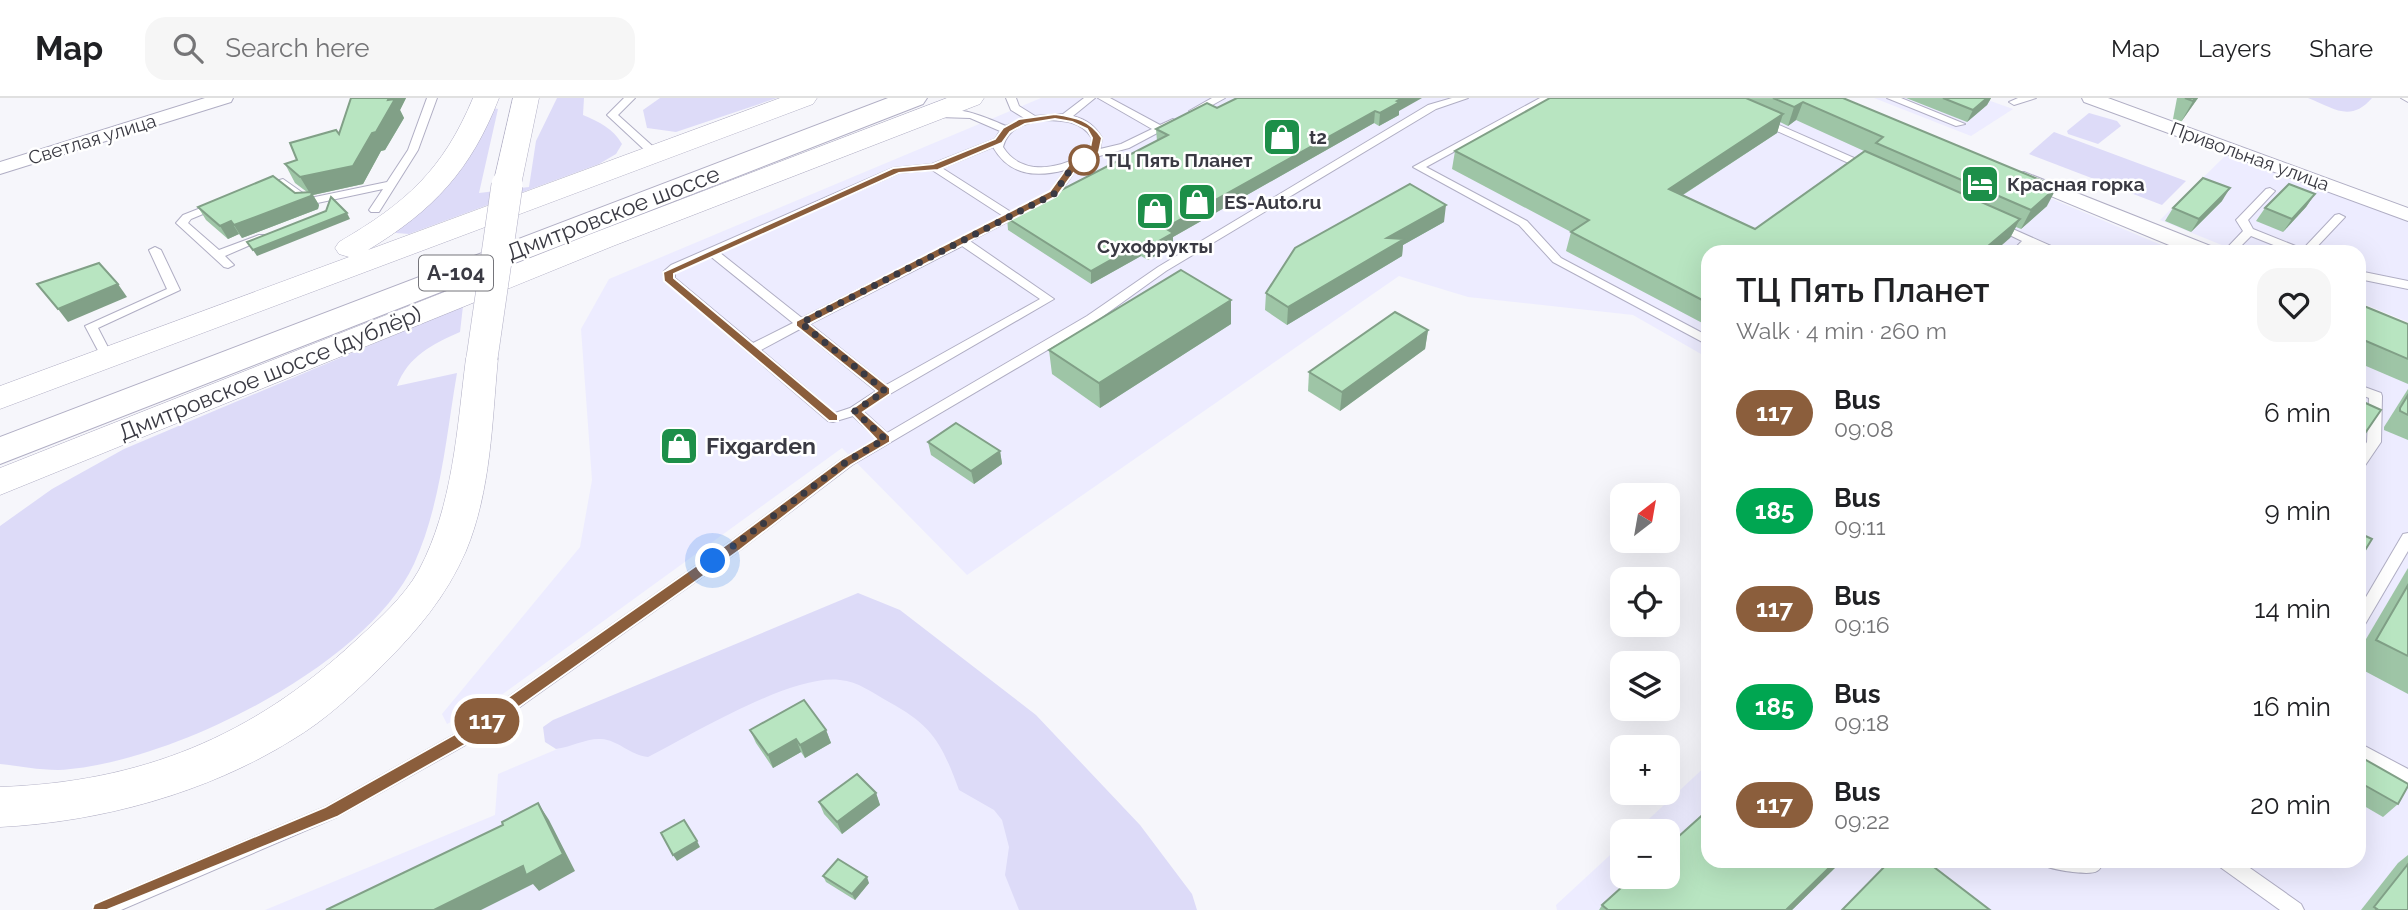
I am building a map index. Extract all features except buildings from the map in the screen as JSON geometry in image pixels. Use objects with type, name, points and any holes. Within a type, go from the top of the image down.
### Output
[{"type":"highway","name":"Дмитровское шоссе","points":[[0,424],[859,98]]},
{"type":"highway","name":"Дмитровское шоссе","points":[[0,451],[920,106]]},
{"type":"main road","points":[[184,327],[329,261],[416,206],[446,176],[468,145],[486,98]]},
{"type":"main road","points":[[0,807],[109,794],[195,766],[277,728],[344,677],[398,625],[435,576],[455,529],[467,483],[507,185],[526,98]]},
{"type":"main road","points":[[0,397],[804,98]]},
{"type":"main road","name":"Дмитровское шоссе (дублёр)","points":[[0,482],[601,240],[920,106],[971,98]]},
{"type":"main road","points":[[0,510],[45,480],[156,418]]},
{"type":"street","name":"Светлая улица","points":[[0,168],[223,98]]},
{"type":"street","name":"Привольная улица","points":[[2091,98],[2408,215]]},
{"type":"street","points":[[2001,168],[2188,245]]},
{"type":"lane","points":[[374,210],[413,150],[432,98]]},
{"type":"lane","points":[[630,98],[612,114],[654,153]]},
{"type":"lane","points":[[1011,98],[1014,108],[1033,118]]},
{"type":"lane","points":[[1065,118],[1090,98]]},
{"type":"lane","points":[[1103,98],[1160,129]]},
{"type":"lane","points":[[998,141],[1000,153],[1019,166],[1041,170],[1074,164],[1090,155],[1125,146],[1220,98]]},
{"type":"lane","points":[[101,910],[331,812],[463,738],[735,546],[846,462],[1091,319],[1162,269],[1432,107],[1463,98]]},
{"type":"lane","points":[[1547,98],[1418,167],[1523,223],[1557,260],[1701,337]]},
{"type":"lane","points":[[2014,102],[2031,98]]},
{"type":"lane","points":[[1897,99],[1960,124]]},
{"type":"lane","points":[[920,106],[972,115],[1006,130]]},
{"type":"lane","points":[[1749,115],[1877,172]]},
{"type":"lane","points":[[962,241],[1048,299],[885,391],[855,411],[833,418],[668,279],[669,272],[675,267],[711,251],[897,170],[934,167],[998,141],[1006,130],[1033,118],[1065,118],[1083,123],[1095,132],[1097,144],[1090,155]]},
{"type":"lane","points":[[751,349],[1054,194],[1074,164]]},
{"type":"lane","points":[[934,167],[1010,216]]},
{"type":"lane","points":[[248,192],[272,182],[283,182],[309,202],[393,184]]},
{"type":"lane","points":[[2270,191],[2242,220],[2249,231],[2286,245]]},
{"type":"lane","points":[[325,213],[328,197]]},
{"type":"lane","points":[[223,202],[187,217],[182,223],[228,265]]},
{"type":"lane","points":[[2311,245],[2339,216]]},
{"type":"lane","points":[[1979,217],[2041,245]]},
{"type":"lane","points":[[2236,245],[2249,231]]},
{"type":"lane","points":[[217,255],[277,232]]},
{"type":"lane","points":[[2025,245],[2030,240]]},
{"type":"lane","points":[[107,357],[91,326],[174,290],[155,250]]},
{"type":"lane","points":[[711,251],[885,391]]},
{"type":"lane","points":[[2366,276],[2408,285]]},
{"type":"lane","points":[[2366,392],[2376,396],[2374,442],[2366,454]]},
{"type":"lane","points":[[855,411],[885,439]]},
{"type":"lane","points":[[2366,610],[2408,538]]},
{"type":"lane","points":[[2366,754],[2408,777]]},
{"type":"lane","points":[[2236,868],[2295,910]]},
{"type":"shaded area","points":[[557,98],[584,98],[583,115],[610,130],[622,144],[616,154],[599,164],[409,234],[396,233],[394,230],[441,189],[464,163],[493,108],[498,109],[479,193],[529,187],[536,141]]},
{"type":"shaded area","points":[[660,98],[777,98],[676,132],[647,128],[643,110]]},
{"type":"shaded area","points":[[1041,98],[1812,98],[2161,245],[1701,245],[1701,354],[1633,315],[1468,297],[1399,276],[967,575],[842,448],[500,696],[447,724],[442,714],[580,547],[592,480],[581,329],[609,279]]},
{"type":"shaded area","points":[[1874,98],[1982,98],[2013,109],[1971,136]]},
{"type":"shaded area","points":[[2308,98],[2372,98],[2364,106],[2349,112]]},
{"type":"shaded area","points":[[2089,113],[2117,121],[2121,126],[2098,144],[2068,134],[2067,131]]},
{"type":"shaded area","points":[[2054,132],[2186,181],[2162,205],[2029,154]]},
{"type":"shaded area","points":[[2227,154],[2408,221],[2408,322],[2366,305],[2366,245],[2222,245],[2160,220]]},
{"type":"shaded area","points":[[463,306],[460,332],[422,352],[408,367],[397,386],[457,373],[442,470],[423,541],[414,564],[390,602],[354,639],[310,673],[260,703],[207,730],[153,750],[103,764],[58,770],[0,764],[0,526],[52,489],[124,449]]},
{"type":"shaded area","points":[[2366,331],[2408,349],[2408,910],[1557,910],[1556,905],[1610,855],[1610,889],[1680,889],[1680,819],[1649,819],[1664,805],[1680,805],[1680,790],[1701,771],[1701,868],[2366,868]]},
{"type":"shaded area","points":[[858,593],[900,610],[1036,715],[1140,825],[1192,894],[1197,910],[1019,910],[1005,875],[1009,847],[1002,820],[994,810],[959,790],[941,748],[916,719],[866,688],[847,681],[820,681],[796,686],[743,708],[648,757],[601,739],[556,749],[545,742],[543,727],[553,720]]},
{"type":"shaded area","points":[[845,644],[1130,910],[265,910],[495,815],[498,774],[804,645]]},
{"type":"bus line","name":"117","points":[[101,910],[331,812],[463,738],[735,546],[846,462],[885,439],[855,411],[885,391],[801,323],[1054,194],[1074,164],[1095,150],[1097,138],[1090,127],[1075,120],[1055,117],[1023,121],[1006,130],[998,141],[934,167],[897,170],[675,267],[669,272],[668,279],[833,418]]},
{"type":"place","name":"t2","points":[[1282,137]]},
{"type":"place","name":"ТЦ Пять Планет","points":[[1084,160]]},
{"type":"place","name":"Красная горка","points":[[1980,184]]},
{"type":"place","name":"ES-Auto.ru","points":[[1197,202]]},
{"type":"place","name":"Сухофрукты","points":[[1155,211]]},
{"type":"place","name":"Fixgarden","points":[[679,446]]},
{"type":"route","points":[[713,561],[846,462],[885,439],[855,411],[885,391],[801,323],[1054,194],[1074,164],[1084,160]]}]
